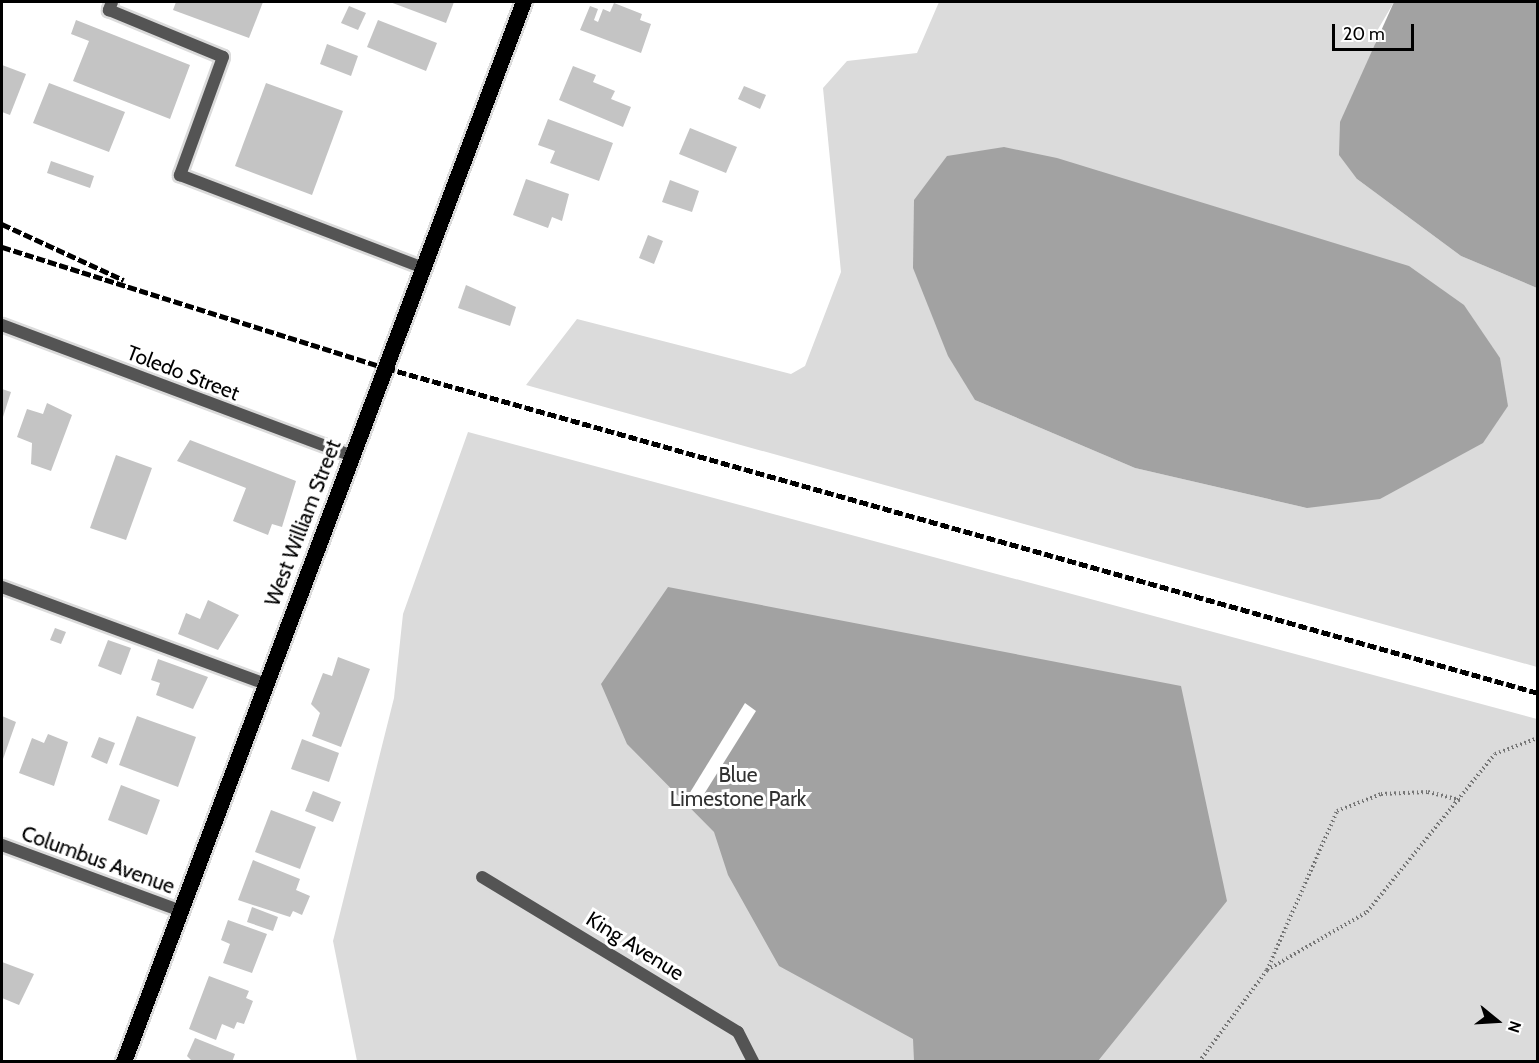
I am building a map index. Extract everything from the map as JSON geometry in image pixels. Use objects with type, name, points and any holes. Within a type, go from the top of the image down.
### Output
[{"type":"highway","name":"West William Street","points":[[124,1062],[524,2]]},
{"type":"street","points":[[112,2],[109,9],[223,57],[180,175],[424,268]]},
{"type":"street","name":"Toledo Street","points":[[2,325],[352,456]]},
{"type":"street","points":[[2,587],[266,684]]},
{"type":"street","name":"Columbus Avenue","points":[[2,845],[181,911]]},
{"type":"street","name":"King Avenue","points":[[482,877],[738,1032],[753,1062]]},
{"type":"path","points":[[1267,970],[1367,912],[1461,800],[1496,754],[1538,738]]},
{"type":"path","points":[[1199,1062],[1267,970],[1337,811],[1381,794],[1428,792],[1461,800]]},
{"type":"green space","points":[[939,2],[1394,2],[1377,31],[1357,179],[1461,256],[1537,288],[1537,667],[526,385],[577,319],[791,374],[805,366],[841,272],[823,88],[847,61],[917,53]],"holes":[[[975,400],[1307,508],[1135,468]]]},
{"type":"green space","name":"Blue Limestone Park","points":[[468,432],[1537,719],[1537,1061],[357,1061],[333,941],[394,698],[403,614]]},
{"type":"shaded area","points":[[1394,2],[1537,2],[1537,288],[1461,256],[1357,179],[1339,155],[1340,122]]},
{"type":"shaded area","points":[[1004,147],[1057,158],[1409,266],[1464,305],[1500,358],[1508,406],[1483,443],[1380,499],[1307,508],[1135,468],[975,400],[948,356],[913,268],[914,200],[947,156]]},
{"type":"shaded area","points":[[668,587],[1181,686],[1227,901],[1098,1061],[914,1061],[913,1039],[779,966],[728,875],[714,832],[627,744],[601,684]]},
{"type":"pier","points":[[745,703],[756,711],[696,807],[686,799]]},
{"type":"building","points":[[176,2],[263,2],[249,38],[173,10]]},
{"type":"building","points":[[390,2],[454,2],[446,23]]},
{"type":"building","points":[[614,3],[642,14],[640,20],[651,24],[641,53],[580,30],[590,6],[598,9],[594,20],[598,22],[603,9],[610,12]]},
{"type":"building","points":[[349,6],[366,13],[358,30],[341,23]]},
{"type":"building","points":[[76,20],[190,65],[170,119],[73,81],[89,41],[71,34]]},
{"type":"building","points":[[378,20],[437,43],[426,71],[367,47]]},
{"type":"building","points":[[327,44],[358,56],[351,76],[320,64]]},
{"type":"building","points":[[2,65],[26,74],[10,115],[2,112]]},
{"type":"building","points":[[573,66],[596,75],[593,82],[615,91],[611,99],[631,107],[623,127],[559,100]]},
{"type":"building","points":[[49,83],[125,112],[109,152],[33,123]]},
{"type":"building","points":[[266,83],[343,111],[312,195],[235,166]]},
{"type":"building","points":[[744,86],[766,95],[760,109],[738,99]]},
{"type":"building","points":[[548,119],[613,143],[599,181],[550,163],[555,151],[538,145]]},
{"type":"building","points":[[690,128],[737,147],[726,173],[679,154]]},
{"type":"building","points":[[51,161],[94,176],[90,188],[47,173]]},
{"type":"building","points":[[526,179],[569,194],[562,221],[552,217],[548,228],[513,215]]},
{"type":"building","points":[[670,180],[699,191],[692,212],[662,202]]},
{"type":"building","points":[[648,235],[663,241],[654,264],[639,258]]},
{"type":"building","points":[[466,285],[516,307],[510,326],[458,308]]},
{"type":"building","points":[[2,389],[11,392],[2,420]]},
{"type":"building","points":[[47,403],[72,415],[51,471],[31,464],[32,443],[17,437],[27,409],[43,414]]},
{"type":"building","points":[[190,440],[296,481],[282,527],[272,524],[268,535],[233,521],[246,488],[177,461]]},
{"type":"building","points":[[116,455],[152,468],[126,540],[90,528]]},
{"type":"building","points":[[208,600],[239,615],[218,650],[178,634],[186,613],[200,619]]},
{"type":"building","points":[[55,628],[66,632],[61,644],[50,640]]},
{"type":"building","points":[[108,640],[131,648],[121,675],[98,666]]},
{"type":"building","points":[[338,657],[370,669],[341,747],[312,736],[320,713],[311,704],[323,673],[332,676]]},
{"type":"building","points":[[158,659],[208,677],[193,709],[156,695],[160,683],[151,680]]},
{"type":"building","points":[[2,716],[16,722],[2,762]]},
{"type":"building","points":[[137,716],[196,737],[178,787],[119,765]]},
{"type":"building","points":[[48,734],[68,742],[54,786],[19,773],[32,738],[44,743]]},
{"type":"building","points":[[99,737],[115,743],[107,764],[91,757]]},
{"type":"building","points":[[302,739],[339,753],[329,782],[291,769]]},
{"type":"building","points":[[121,785],[160,800],[147,835],[108,820]]},
{"type":"building","points":[[313,791],[341,802],[333,822],[305,811]]},
{"type":"building","points":[[271,810],[316,827],[300,869],[255,852]]},
{"type":"building","points":[[253,860],[300,879],[296,890],[310,896],[302,915],[293,911],[290,917],[238,900]]},
{"type":"building","points":[[252,907],[278,917],[273,931],[247,922]]},
{"type":"building","points":[[228,920],[267,934],[252,973],[223,963],[230,944],[221,940]]},
{"type":"building","points":[[2,962],[34,974],[19,1005],[2,998]]},
{"type":"building","points":[[209,976],[249,991],[246,998],[253,1001],[244,1024],[237,1022],[234,1029],[222,1024],[216,1040],[189,1029]]},
{"type":"building","points":[[195,1038],[235,1054],[232,1062],[193,1062],[187,1056]]},
{"type":"railway","points":[[2,224],[124,280]]},
{"type":"railway","points":[[2,247],[386,368],[1538,693]]}]
